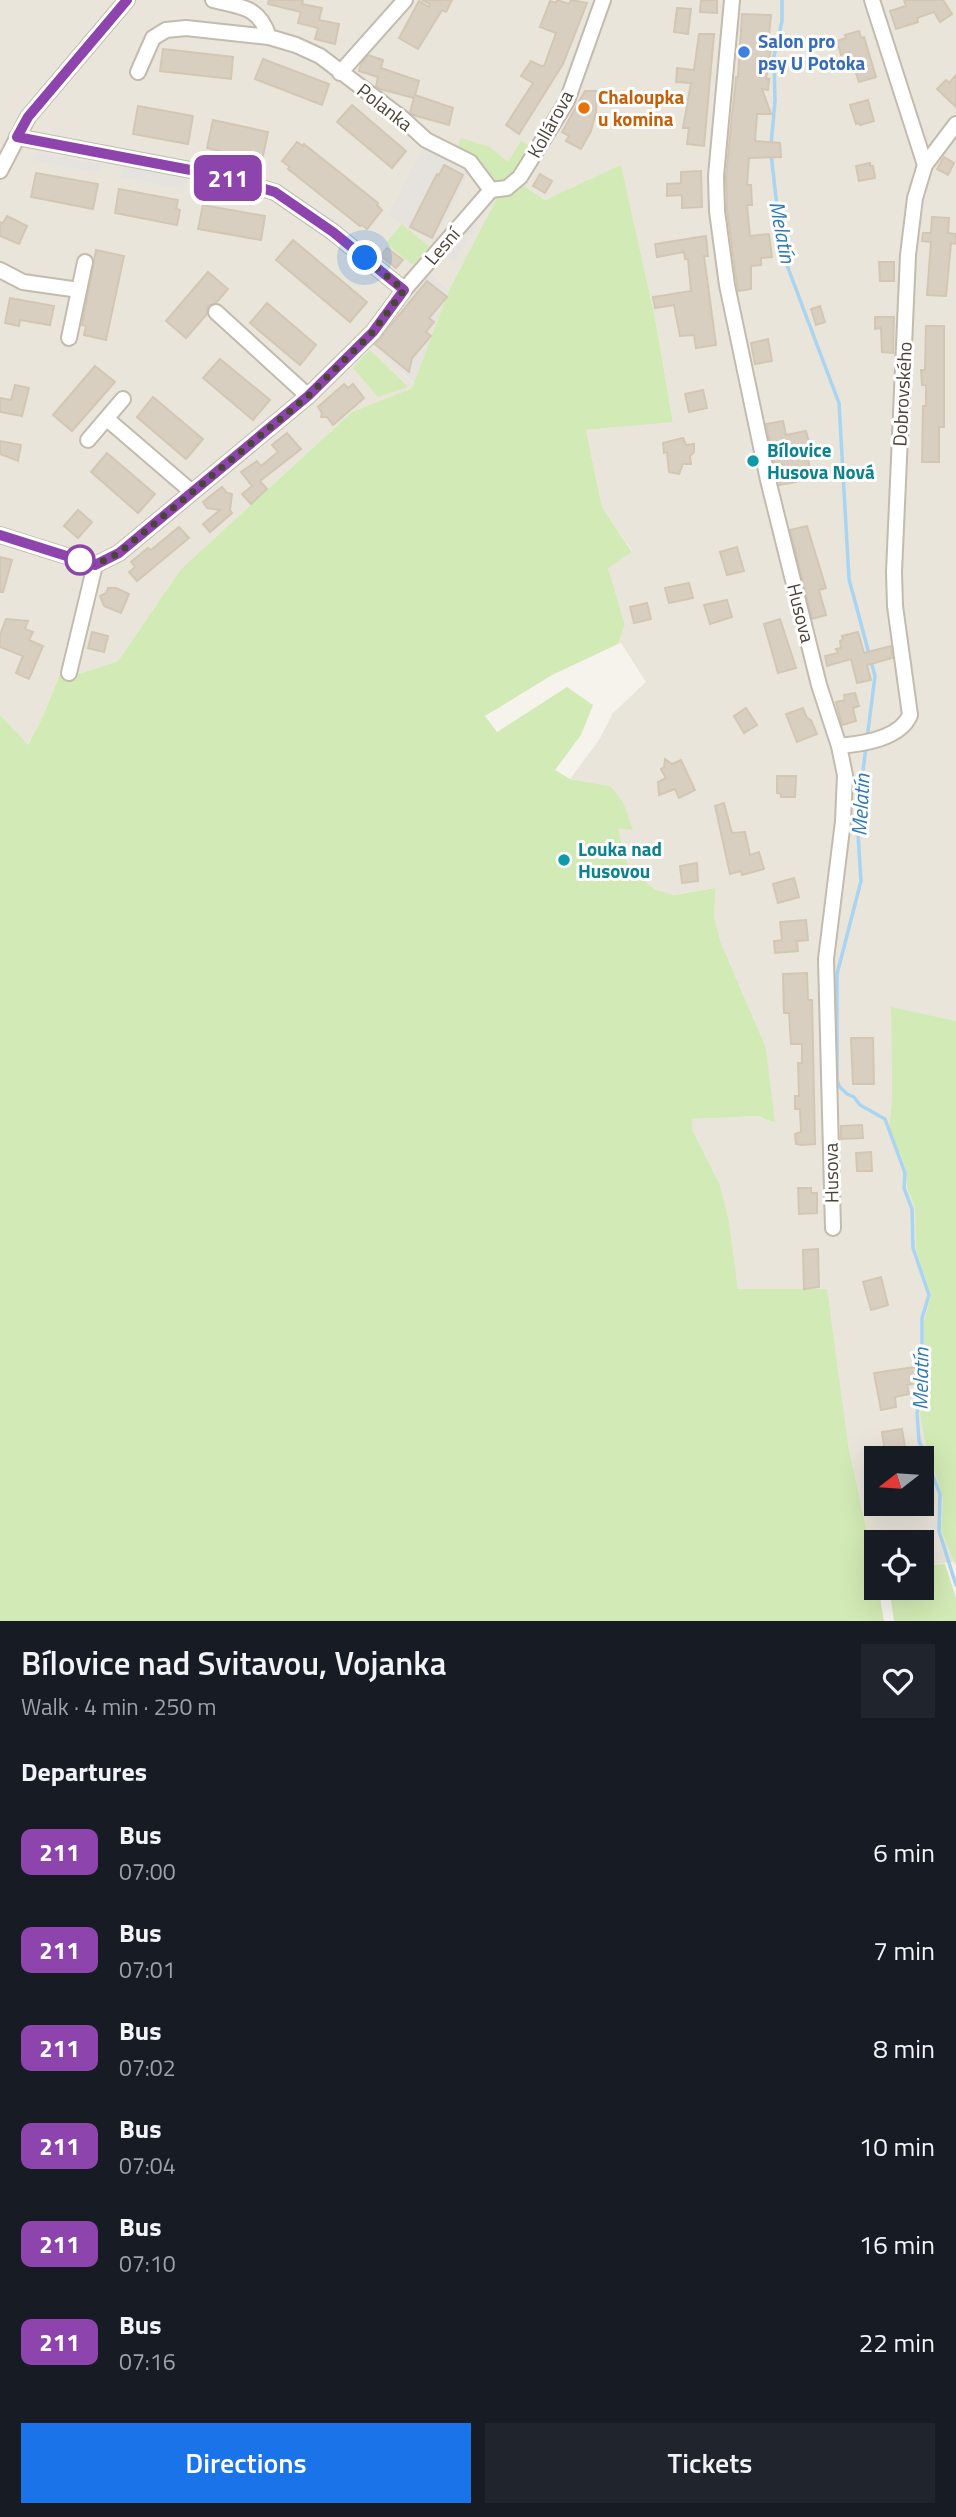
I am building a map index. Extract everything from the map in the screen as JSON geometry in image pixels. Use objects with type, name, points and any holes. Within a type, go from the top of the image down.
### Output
[{"type":"street","points":[[0,171],[28,117],[127,0]]},
{"type":"street","points":[[213,0],[253,10],[265,23],[269,37]]},
{"type":"street","points":[[340,73],[405,0]]},
{"type":"street","name":"Kollárova","points":[[491,190],[507,188],[520,177],[567,101],[603,0]]},
{"type":"street","name":"Husova","points":[[732,0],[716,176],[717,211],[727,285],[768,480],[819,685],[839,746],[845,775],[843,821],[826,959],[833,1228]]},
{"type":"street","points":[[876,2],[925,165]]},
{"type":"street","name":"Polanka","points":[[138,72],[149,43],[166,30],[186,28],[269,37],[296,45],[320,56],[402,118],[426,140],[470,162],[491,190]]},
{"type":"street","points":[[925,165],[956,124]]},
{"type":"street","points":[[17,137],[222,176],[275,192],[333,232],[404,290]]},
{"type":"street","name":"Dobrovského","points":[[839,746],[867,742],[898,730],[906,724],[910,715],[895,606],[894,572],[908,255],[917,190],[925,165]]},
{"type":"street","name":"Lesní","points":[[95,565],[119,553],[308,396],[373,332],[404,290],[491,190]]},
{"type":"street","points":[[69,338],[85,262]]},
{"type":"street","points":[[0,270],[23,282],[79,290]]},
{"type":"street","points":[[216,312],[308,396]]},
{"type":"street","points":[[88,440],[123,399]]},
{"type":"street","points":[[107,419],[192,492]]},
{"type":"street","points":[[0,535],[95,565],[69,673]]},
{"type":"shaded area","points":[[0,0],[956,0],[956,1021],[891,1008],[892,1101],[889,1126],[907,1172],[907,1187],[915,1208],[916,1251],[931,1295],[924,1321],[924,1393],[920,1415],[926,1446],[864,1446],[864,1516],[934,1516],[934,1470],[943,1498],[941,1530],[955,1562],[934,1564],[934,1530],[867,1530],[848,1445],[738,1290],[729,1221],[720,1185],[692,1129],[691,1119],[758,1116],[774,1123],[766,1048],[721,943],[714,917],[714,888],[674,895],[654,889],[628,866],[618,829],[632,830],[610,786],[570,779],[599,740],[613,713],[646,682],[621,643],[618,644],[625,625],[608,568],[632,551],[602,507],[586,430],[673,421],[655,318],[621,166],[545,200],[524,186],[500,192],[449,290],[429,270],[402,373],[414,383],[412,388],[352,412],[181,569],[118,661],[73,676],[62,669],[43,716],[27,746],[0,715]]},
{"type":"shaded area","points":[[423,150],[437,152],[468,172],[435,240],[388,215]]},
{"type":"shaded area","points":[[36,153],[101,164],[99,173],[35,161]]},
{"type":"shaded area","points":[[122,167],[187,179],[186,189],[121,177]]},
{"type":"shaded area","points":[[475,209],[481,215],[473,233],[454,261],[439,250]]},
{"type":"shaded area","points":[[429,270],[449,290],[414,383],[370,342]]},
{"type":"green space","points":[[461,138],[490,147],[508,162],[521,141],[534,148],[515,175],[500,184],[457,149]]},
{"type":"green space","points":[[621,165],[655,318],[673,422],[586,430],[602,507],[632,552],[608,568],[625,625],[618,644],[552,675],[485,716],[497,732],[567,687],[593,705],[581,735],[555,770],[570,779],[610,786],[623,802],[633,830],[618,829],[628,866],[654,889],[674,895],[715,888],[714,917],[721,943],[766,1048],[775,1123],[758,1116],[692,1119],[692,1129],[720,1185],[729,1221],[738,1289],[827,1289],[848,1445],[867,1530],[864,1530],[864,1600],[880,1600],[884,1621],[0,1621],[0,715],[28,745],[62,669],[73,676],[118,661],[181,569],[352,412],[412,388],[449,290],[500,192],[524,186],[545,200]]},
{"type":"green space","points":[[402,224],[429,246],[413,265],[386,243]]},
{"type":"green space","points":[[370,350],[408,387],[378,397],[353,368]]},
{"type":"green space","points":[[891,1007],[956,1021],[956,1566],[941,1530],[943,1498],[934,1470],[934,1446],[926,1446],[920,1415],[924,1393],[924,1321],[931,1295],[916,1251],[915,1208],[907,1187],[907,1172],[889,1127],[892,1100]]},
{"type":"green space","points":[[934,1564],[945,1564],[956,1598],[956,1621],[894,1621],[891,1600],[934,1600]]},
{"type":"building","points":[[269,0],[303,0],[302,4],[322,8],[319,20],[339,24],[335,44],[315,39],[318,28],[298,23],[301,12],[268,4]]},
{"type":"building","points":[[422,0],[452,0],[446,12],[442,10],[418,49],[399,38],[419,1],[429,7],[430,4]]},
{"type":"building","points":[[557,0],[569,4],[571,0],[587,3],[563,64],[519,134],[506,125],[533,83],[521,76],[531,61],[544,66],[556,33],[540,27],[550,1],[556,3]]},
{"type":"building","points":[[701,0],[717,0],[717,13],[700,12]]},
{"type":"building","points":[[904,0],[943,0],[952,14],[940,22],[934,12],[917,18],[918,22],[896,29],[890,11],[906,6]]},
{"type":"building","points":[[677,8],[691,9],[688,34],[674,32]]},
{"type":"building","points":[[742,14],[771,15],[768,47],[771,49],[766,79],[769,79],[768,90],[762,89],[771,114],[757,114],[755,141],[780,143],[781,157],[749,158],[747,185],[751,185],[752,205],[747,205],[750,236],[769,234],[772,257],[761,258],[761,265],[751,266],[751,289],[738,291],[727,210],[726,176],[738,77]]},
{"type":"building","points":[[859,31],[861,38],[864,37],[876,77],[859,82],[849,52],[841,55],[837,41],[846,38],[845,35]]},
{"type":"building","points":[[699,34],[714,34],[704,146],[687,144],[689,128],[683,128],[691,83],[676,82],[677,68],[694,70]]},
{"type":"building","points":[[163,49],[233,57],[231,79],[160,71]]},
{"type":"building","points":[[368,55],[383,60],[381,68],[419,81],[415,95],[453,108],[449,125],[413,115],[410,112],[414,98],[376,86],[378,77],[359,71]]},
{"type":"building","points":[[263,59],[329,84],[322,105],[255,79]]},
{"type":"building","points":[[956,75],[956,107],[937,89],[946,80],[949,83]]},
{"type":"building","points":[[585,91],[597,91],[596,112],[591,131],[581,149],[566,141],[569,136],[562,132]]},
{"type":"building","points":[[868,100],[874,121],[856,124],[850,105]]},
{"type":"building","points":[[352,105],[406,151],[392,168],[337,122]]},
{"type":"building","points":[[138,106],[193,116],[188,144],[133,134]]},
{"type":"building","points":[[213,120],[268,132],[262,161],[207,148]]},
{"type":"building","points":[[297,142],[303,146],[304,144],[378,203],[382,210],[367,229],[288,169],[290,167],[282,161]]},
{"type":"building","points":[[944,157],[954,163],[948,175],[937,169]]},
{"type":"building","points":[[870,163],[875,178],[859,181],[856,166]]},
{"type":"building","points":[[444,165],[463,175],[432,238],[410,227]]},
{"type":"building","points":[[701,171],[702,207],[682,208],[682,195],[667,196],[667,184],[681,183],[681,172]]},
{"type":"building","points":[[36,173],[98,184],[93,209],[31,197]]},
{"type":"building","points":[[540,174],[552,181],[545,193],[533,186]]},
{"type":"building","points":[[119,189],[178,200],[176,209],[180,210],[177,225],[115,213]]},
{"type":"building","points":[[203,205],[265,216],[261,240],[198,229]]},
{"type":"building","points":[[7,216],[27,226],[19,244],[0,236],[0,222],[3,223]]},
{"type":"building","points":[[932,217],[949,218],[948,233],[956,234],[956,244],[951,243],[946,296],[927,295],[931,242],[922,241],[923,233],[931,233]]},
{"type":"building","points":[[706,236],[708,256],[704,256],[716,345],[696,348],[694,335],[680,336],[674,305],[655,308],[653,297],[691,291],[688,259],[685,259],[684,252],[657,257],[655,244]]},
{"type":"building","points":[[293,240],[367,302],[350,322],[276,260]]},
{"type":"building","points":[[387,248],[403,260],[396,268],[381,256]]},
{"type":"building","points":[[96,250],[124,256],[106,340],[84,335],[86,326],[82,325]]},
{"type":"building","points":[[879,262],[894,262],[894,281],[880,281]]},
{"type":"building","points":[[208,272],[228,289],[216,303],[208,306],[207,314],[186,338],[166,321]]},
{"type":"building","points":[[427,281],[447,297],[429,318],[434,322],[426,332],[431,336],[412,358],[409,372],[375,344]]},
{"type":"building","points":[[10,298],[54,306],[50,325],[20,320],[19,326],[5,323]]},
{"type":"building","points":[[267,303],[316,345],[300,365],[250,323]]},
{"type":"building","points":[[820,306],[825,322],[816,325],[811,309]]},
{"type":"building","points":[[875,317],[894,317],[893,353],[882,352],[881,328],[875,329]]},
{"type":"building","points":[[926,326],[944,326],[944,427],[939,427],[939,462],[922,462],[926,385],[922,385],[921,370],[925,370]]},
{"type":"building","points":[[768,339],[772,361],[755,364],[751,343]]},
{"type":"building","points":[[220,359],[270,400],[253,420],[203,378]]},
{"type":"building","points":[[95,366],[115,382],[72,431],[53,415]]},
{"type":"building","points":[[344,384],[348,388],[353,384],[364,398],[333,425],[327,417],[321,417],[322,413],[318,407]]},
{"type":"building","points":[[15,385],[29,388],[22,416],[0,412],[0,398],[11,400]]},
{"type":"building","points":[[703,390],[707,408],[689,412],[685,394]]},
{"type":"building","points":[[153,397],[203,439],[186,459],[137,417]]},
{"type":"building","points":[[783,421],[786,435],[806,431],[810,446],[806,447],[810,469],[794,472],[796,482],[779,485],[766,424]]},
{"type":"building","points":[[287,433],[301,449],[260,481],[267,489],[251,504],[242,494],[252,486],[241,472],[257,461],[261,466],[278,452],[272,445]]},
{"type":"building","points":[[683,438],[686,445],[694,444],[694,452],[690,456],[691,464],[683,464],[679,474],[669,472],[663,443]]},
{"type":"building","points":[[0,441],[21,445],[18,461],[0,454]]},
{"type":"building","points":[[107,453],[155,494],[138,513],[91,472]]},
{"type":"building","points":[[222,487],[232,494],[232,513],[210,532],[203,524],[220,510],[207,508],[203,502]]},
{"type":"building","points":[[78,510],[92,522],[78,538],[64,526]]},
{"type":"building","points":[[807,526],[826,588],[819,590],[826,615],[812,619],[790,530]]},
{"type":"building","points":[[179,527],[189,538],[137,581],[129,572],[135,567],[131,562]]},
{"type":"building","points":[[737,547],[744,571],[727,575],[720,552]]},
{"type":"building","points":[[0,557],[12,560],[3,592],[0,592]]},
{"type":"building","points":[[689,583],[693,598],[669,603],[665,588]]},
{"type":"building","points":[[108,588],[116,588],[129,594],[121,613],[104,606],[100,596],[106,593]]},
{"type":"building","points":[[727,600],[732,617],[710,624],[704,605]]},
{"type":"building","points":[[647,603],[651,619],[634,623],[630,607]]},
{"type":"building","points":[[6,619],[28,621],[25,629],[33,632],[29,640],[43,646],[29,679],[16,673],[23,656],[0,647],[0,635]]},
{"type":"building","points":[[780,619],[796,668],[778,673],[764,624]]},
{"type":"building","points":[[92,632],[108,636],[104,652],[88,648]]},
{"type":"building","points":[[858,632],[864,653],[891,646],[892,658],[867,665],[871,680],[857,683],[851,659],[827,666],[825,656],[838,653],[836,649],[841,648],[842,636]]},
{"type":"building","points":[[855,693],[859,706],[853,708],[856,721],[842,725],[836,702],[845,700],[844,695]]},
{"type":"building","points":[[746,708],[757,725],[744,733],[734,716]]},
{"type":"building","points":[[803,708],[817,734],[797,742],[786,714]]},
{"type":"building","points":[[665,759],[672,764],[681,760],[695,790],[679,798],[675,789],[659,795],[658,782],[666,778],[661,769]]},
{"type":"building","points":[[777,776],[796,776],[795,797],[781,797],[781,794],[777,793]]},
{"type":"building","points":[[724,803],[732,833],[745,832],[750,855],[759,852],[764,869],[742,875],[741,871],[730,874],[715,806]]},
{"type":"building","points":[[697,863],[698,881],[682,883],[680,866]]},
{"type":"building","points":[[794,878],[799,897],[778,903],[773,884]]},
{"type":"building","points":[[806,920],[808,940],[797,941],[798,951],[775,953],[774,941],[782,940],[780,922]]},
{"type":"building","points":[[807,973],[808,1000],[812,1000],[815,1144],[801,1145],[796,1144],[795,1134],[801,1132],[800,1109],[795,1109],[795,1096],[799,1096],[798,1063],[802,1063],[802,1044],[791,1044],[789,1013],[784,1013],[783,974]]},
{"type":"building","points":[[851,1038],[873,1038],[874,1084],[853,1084]]},
{"type":"building","points":[[862,1125],[863,1138],[841,1139],[841,1126]]},
{"type":"building","points":[[871,1152],[872,1171],[857,1171],[856,1153]]},
{"type":"building","points":[[798,1188],[811,1188],[811,1193],[817,1193],[817,1213],[799,1214]]},
{"type":"building","points":[[818,1249],[819,1287],[804,1289],[803,1250]]},
{"type":"building","points":[[881,1277],[888,1305],[871,1310],[863,1282]]},
{"type":"building","points":[[915,1367],[918,1383],[907,1385],[909,1394],[895,1397],[896,1407],[881,1410],[874,1373]]},
{"type":"building","points":[[902,1429],[905,1446],[884,1446],[882,1432]]},
{"type":"waterway","name":"Melatín","points":[[771,145],[775,101],[774,56],[782,21],[782,0]]},
{"type":"waterway","name":"Melatín","points":[[771,153],[782,252],[839,403],[849,579],[875,676],[867,739]]},
{"type":"waterway","name":"Melatín","points":[[866,747],[857,818],[861,881],[837,974],[837,1080],[839,1086],[860,1105],[885,1119],[905,1173],[904,1188],[912,1209],[913,1248],[929,1295],[922,1318],[922,1395],[917,1413],[919,1441],[940,1494],[939,1531],[956,1585]]},
{"type":"bus line","name":"211","points":[[0,535],[95,565],[119,553],[308,396],[373,332],[404,290],[333,232],[275,192],[222,176],[17,137],[28,117],[127,0]]},
{"type":"place","name":"Salon pro psy U Potoka","points":[[744,52]]},
{"type":"place","name":"Chaloupka u komina","points":[[584,108]]},
{"type":"place","name":"Bílovice Husova Nová","points":[[753,461]]},
{"type":"place","name":"Louka nad Husovou","points":[[564,860]]},
{"type":"route","points":[[80,560],[95,565],[119,553],[308,396],[373,332],[404,290],[365,258]]}]
